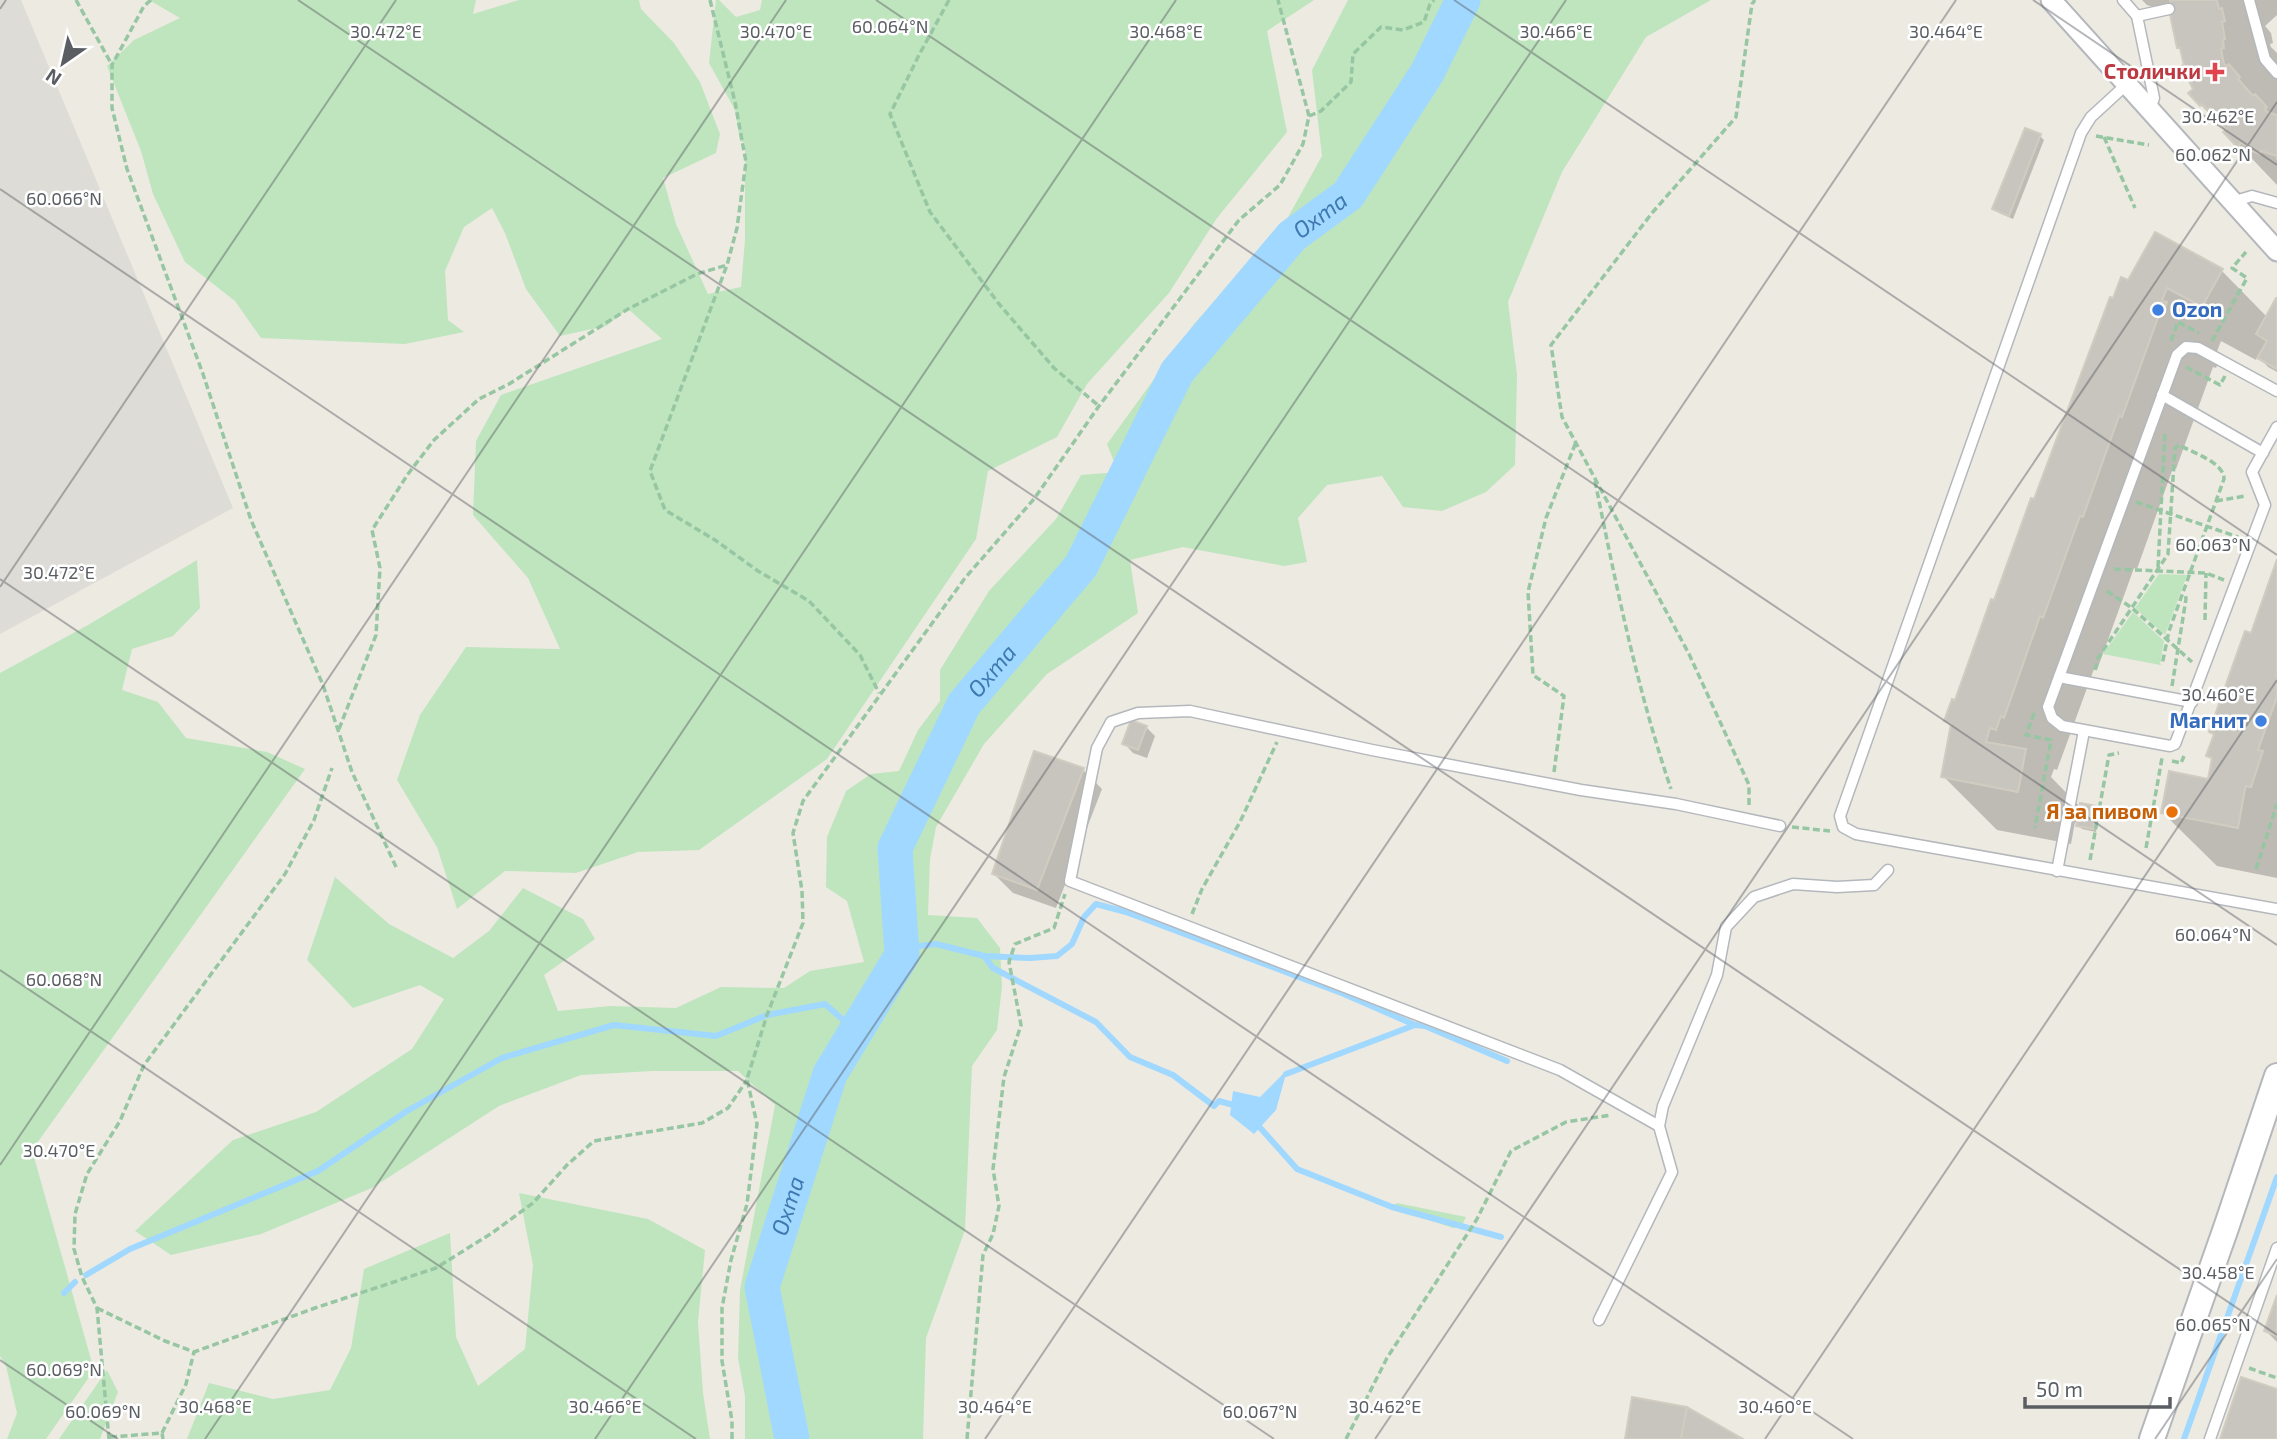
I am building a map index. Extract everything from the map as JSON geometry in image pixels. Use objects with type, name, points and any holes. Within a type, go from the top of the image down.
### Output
[{"type":"street","points":[[2051,0],[2277,251]]},
{"type":"street","points":[[2152,1439],[2277,1076]]},
{"type":"lane","points":[[2123,0],[2137,16],[2154,98],[2149,109]]},
{"type":"lane","points":[[2249,0],[2265,59],[2277,73]]},
{"type":"lane","points":[[2137,16],[2169,9]]},
{"type":"lane","points":[[2127,84],[2091,117],[2081,133],[1840,816],[1843,827],[1856,834],[2277,909]]},
{"type":"lane","points":[[2232,202],[2252,196],[2277,203]]},
{"type":"lane","points":[[2277,391],[2198,348],[2186,347],[2177,355],[2049,707],[2052,718],[2062,726],[2170,746],[2175,744],[2265,505],[2252,472],[2277,426]]},
{"type":"lane","points":[[2162,395],[2263,453]]},
{"type":"lane","points":[[2059,677],[2192,702]]},
{"type":"lane","points":[[1659,1126],[1560,1070],[1070,880],[1097,748],[1111,722],[1138,713],[1190,711],[1552,785],[1676,804],[1780,826]]},
{"type":"lane","points":[[2057,871],[2084,731]]},
{"type":"lane","points":[[1599,1320],[1672,1172],[1659,1126],[1663,1106],[1717,975],[1726,927],[1754,897],[1793,884],[1838,887],[1874,885],[1888,870]]},
{"type":"lane","points":[[2210,1439],[2277,1248]]},
{"type":"path","points":[[76,0],[112,65]]},
{"type":"path","points":[[142,0],[144,6]]},
{"type":"path","points":[[151,0],[144,6],[112,65],[112,108],[127,169],[203,374],[251,520],[323,685],[352,772],[397,869]]},
{"type":"path","points":[[710,0],[735,102],[746,162],[737,228],[727,265],[650,471],[664,510],[809,601],[860,654],[880,693]]},
{"type":"path","points":[[949,0],[890,114],[930,212],[999,304],[1054,368],[1099,406]]},
{"type":"path","points":[[97,1308],[194,1352],[436,1268],[533,1203],[567,1165],[594,1141],[702,1123],[728,1108],[747,1079],[767,1015],[803,923],[802,891],[793,833],[803,801],[965,578],[1034,499],[1099,406],[1239,220],[1280,185],[1303,144],[1309,116],[1278,0]]},
{"type":"path","points":[[1309,116],[1321,111],[1351,82],[1353,54],[1381,27],[1404,30],[1424,22],[1434,0]]},
{"type":"path","points":[[1750,820],[1749,785],[1709,696],[1660,598],[1562,417],[1552,345],[1652,213],[1736,117],[1752,4],[1755,0]]},
{"type":"path","points":[[2081,133],[2149,145]]},
{"type":"path","points":[[2104,137],[2135,208]]},
{"type":"path","points":[[2212,341],[2246,278],[2232,268],[2246,252]]},
{"type":"path","points":[[338,731],[376,635],[380,568],[372,530],[408,474],[434,440],[479,399],[509,384],[628,309],[697,274],[727,265]]},
{"type":"path","points":[[2175,360],[2220,385],[2231,365]]},
{"type":"path","points":[[2151,422],[2166,434],[2158,571]]},
{"type":"path","points":[[1552,785],[1564,696],[1533,675],[1528,592],[1546,518],[1576,442]]},
{"type":"path","points":[[2092,683],[2098,658],[2168,554],[2175,448],[2179,445],[2219,467],[2224,473],[2224,480],[2167,640],[2162,665]]},
{"type":"path","points":[[1594,475],[1620,601],[1652,734],[1676,804]]},
{"type":"path","points":[[2124,498],[2251,542]]},
{"type":"path","points":[[2160,532],[2170,533]]},
{"type":"path","points":[[2098,568],[2206,573],[2236,584]]},
{"type":"path","points":[[2094,581],[2132,608],[2203,672]]},
{"type":"path","points":[[2168,698],[2176,672],[2176,648],[2186,599],[2185,590]]},
{"type":"path","points":[[1187,926],[1202,889],[1240,822],[1282,731]]},
{"type":"path","points":[[2146,848],[2162,758]]},
{"type":"path","points":[[162,1433],[109,1438],[97,1308],[82,1277],[74,1249],[75,1214],[87,1174],[120,1121],[144,1065],[285,874],[314,820],[332,768]]},
{"type":"path","points":[[2256,869],[2277,804]]},
{"type":"path","points":[[1780,826],[1832,831]]},
{"type":"path","points":[[967,1439],[983,1255],[993,1234],[999,1206],[993,1170],[1004,1077],[1021,1025],[1009,962],[1015,944],[1054,928],[1070,880]]},
{"type":"path","points":[[732,1439],[732,1421],[722,1361],[722,1308],[747,1204],[757,1124],[747,1079]]},
{"type":"path","points":[[1346,1439],[1387,1358],[1472,1228],[1511,1151],[1566,1122],[1634,1112]]},
{"type":"path","points":[[163,1439],[162,1433],[186,1384],[194,1352]]},
{"type":"path","points":[[2237,1364],[2277,1378]]},
{"type":"shaded area","points":[[0,0],[21,0],[233,508],[0,634]]},
{"type":"green space","points":[[149,0],[476,0],[473,14],[519,0],[639,0],[641,9],[674,43],[700,82],[720,134],[716,153],[663,178],[676,224],[708,294],[741,287],[745,240],[745,143],[740,141],[735,110],[709,63],[716,0],[736,17],[760,10],[762,0],[1314,0],[1267,31],[1287,132],[1217,218],[1169,293],[1087,384],[1057,437],[988,471],[976,539],[827,759],[699,850],[638,852],[576,873],[505,871],[457,909],[437,847],[397,780],[420,715],[466,647],[560,649],[528,578],[473,515],[476,441],[501,395],[662,339],[628,309],[606,326],[560,336],[526,289],[505,233],[492,208],[464,227],[445,271],[448,320],[464,332],[405,344],[261,338],[235,301],[185,262],[153,194],[141,151],[107,66],[134,40],[180,18]]},
{"type":"green space","points":[[1348,0],[1711,0],[1646,37],[1562,172],[1508,302],[1517,375],[1515,465],[1486,492],[1442,511],[1403,507],[1382,476],[1327,485],[1298,518],[1307,562],[1284,566],[1183,547],[1130,560],[1138,613],[1047,674],[984,744],[936,827],[930,859],[928,915],[977,918],[1000,948],[1002,986],[997,1030],[972,1066],[965,1230],[926,1338],[923,1439],[745,1439],[745,1396],[738,1358],[740,1290],[775,1105],[738,1071],[653,1071],[581,1075],[499,1106],[372,1188],[261,1234],[171,1255],[135,1231],[233,1140],[316,1112],[412,1049],[444,999],[420,985],[353,1008],[307,960],[335,877],[389,924],[453,958],[489,931],[523,888],[583,919],[595,939],[544,975],[558,1011],[610,1006],[676,1008],[721,987],[784,988],[810,971],[864,962],[847,901],[826,887],[827,837],[846,791],[871,774],[899,771],[918,730],[940,701],[940,670],[989,591],[1056,519],[1081,475],[1118,472],[1107,444],[1194,324],[1282,228],[1322,156],[1312,70]]},
{"type":"green space","points":[[197,560],[200,608],[173,636],[132,649],[122,690],[158,702],[186,738],[267,752],[305,769],[32,1150],[94,1370],[46,1439],[7,1439],[17,1413],[6,1366],[0,1356],[0,673],[88,625]]},
{"type":"green space","points":[[2159,574],[2187,575],[2165,635],[2135,608]]},
{"type":"green space","points":[[2133,612],[2164,641],[2160,665],[2103,654]]},
{"type":"green space","points":[[519,1193],[648,1219],[705,1250],[698,1322],[703,1393],[710,1439],[187,1439],[209,1383],[273,1399],[330,1390],[351,1348],[364,1269],[450,1233],[456,1337],[478,1386],[525,1349],[533,1265]]},
{"type":"green space","points":[[1397,1203],[1466,1217],[1462,1225],[1453,1228],[1392,1207]]},
{"type":"green space","points":[[107,1370],[118,1392],[100,1439],[59,1439]]},
{"type":"water","points":[[1287,1070],[1276,1110],[1254,1134],[1230,1115],[1233,1091],[1260,1097]]},
{"type":"building","points":[[2170,0],[2217,0],[2225,21],[2222,22],[2224,48],[2221,49],[2224,64],[2229,64],[2253,96],[2255,94],[2267,107],[2267,112],[2277,115],[2277,156],[2261,151],[2260,154],[2241,143],[2237,147],[2223,132],[2226,130],[2220,123],[2222,121],[2210,108],[2208,110],[2202,104],[2200,106],[2188,93],[2193,89],[2186,75],[2183,76],[2181,66],[2184,65],[2180,48],[2177,48],[2168,5],[2171,4]]},
{"type":"building","points":[[2025,128],[2041,134],[2009,216],[1992,209]]},
{"type":"building","points":[[2155,232],[2223,269],[2202,307],[2167,288],[2162,301],[2167,302],[2162,316],[2159,315],[2122,417],[2119,416],[2043,618],[2040,616],[2004,718],[2001,716],[1996,730],[1990,728],[1986,742],[2026,749],[2018,792],[1941,777],[1951,724],[1944,721],[1952,699],[1955,700],[1991,599],[1994,600],[2031,498],[2034,499],[2110,297],[2113,298],[2121,277],[2128,280]]},
{"type":"building","points":[[2276,298],[2277,369],[2257,358],[2267,341],[2256,334]]},
{"type":"building","points":[[2277,559],[2277,697],[2258,750],[2263,751],[2251,787],[2246,786],[2245,789],[2238,828],[2161,813],[2169,771],[2208,779],[2212,758],[2206,756],[2214,734],[2209,732],[2245,631],[2251,633]]},
{"type":"building","points":[[1131,720],[1147,726],[1138,750],[1122,744]]},
{"type":"building","points":[[1034,751],[1084,768],[1037,890],[992,874]]},
{"type":"building","points":[[2080,803],[2097,806],[2093,829],[2076,826]]},
{"type":"building","points":[[2277,1295],[2277,1336],[2264,1331]]},
{"type":"building","points":[[2241,1377],[2277,1389],[2277,1439],[2220,1439]]},
{"type":"building","points":[[1632,1397],[1687,1407],[1681,1439],[1625,1439]]},
{"type":"building","points":[[1687,1407],[1743,1439],[1681,1439]]},
{"type":"waterway","name":"Охта","points":[[792,1439],[762,1287],[830,1074],[902,955],[895,848],[964,704],[1081,566],[1177,372],[1292,236],[1348,195],[1427,73],[1463,0]]},
{"type":"waterway","points":[[901,944],[936,944],[984,956],[1057,956],[1072,944],[1084,917],[1096,904],[1126,912],[1344,994],[1415,1025]]},
{"type":"waterway","points":[[984,956],[993,968],[1096,1022],[1130,1057],[1173,1075],[1214,1106],[1219,1101],[1237,1106]]},
{"type":"waterway","points":[[86,1275],[130,1249],[318,1171],[407,1111],[502,1058],[614,1025],[716,1036],[767,1015],[825,1004],[849,1025],[845,1050]]},
{"type":"waterway","points":[[1286,1074],[1415,1025],[1425,1026],[1507,1061]]},
{"type":"waterway","points":[[1255,1122],[1297,1169],[1392,1207],[1501,1237]]},
{"type":"waterway","points":[[2184,1439],[2277,1177]]},
{"type":"waterway","points":[[64,1293],[75,1282]]},
{"type":"place","name":"Столички","points":[[2215,72]]},
{"type":"place","name":"Ozon","points":[[2158,310]]},
{"type":"place","name":"Магнит","points":[[2261,721]]},
{"type":"place","name":"Я за пивом","points":[[2172,812]]}]
